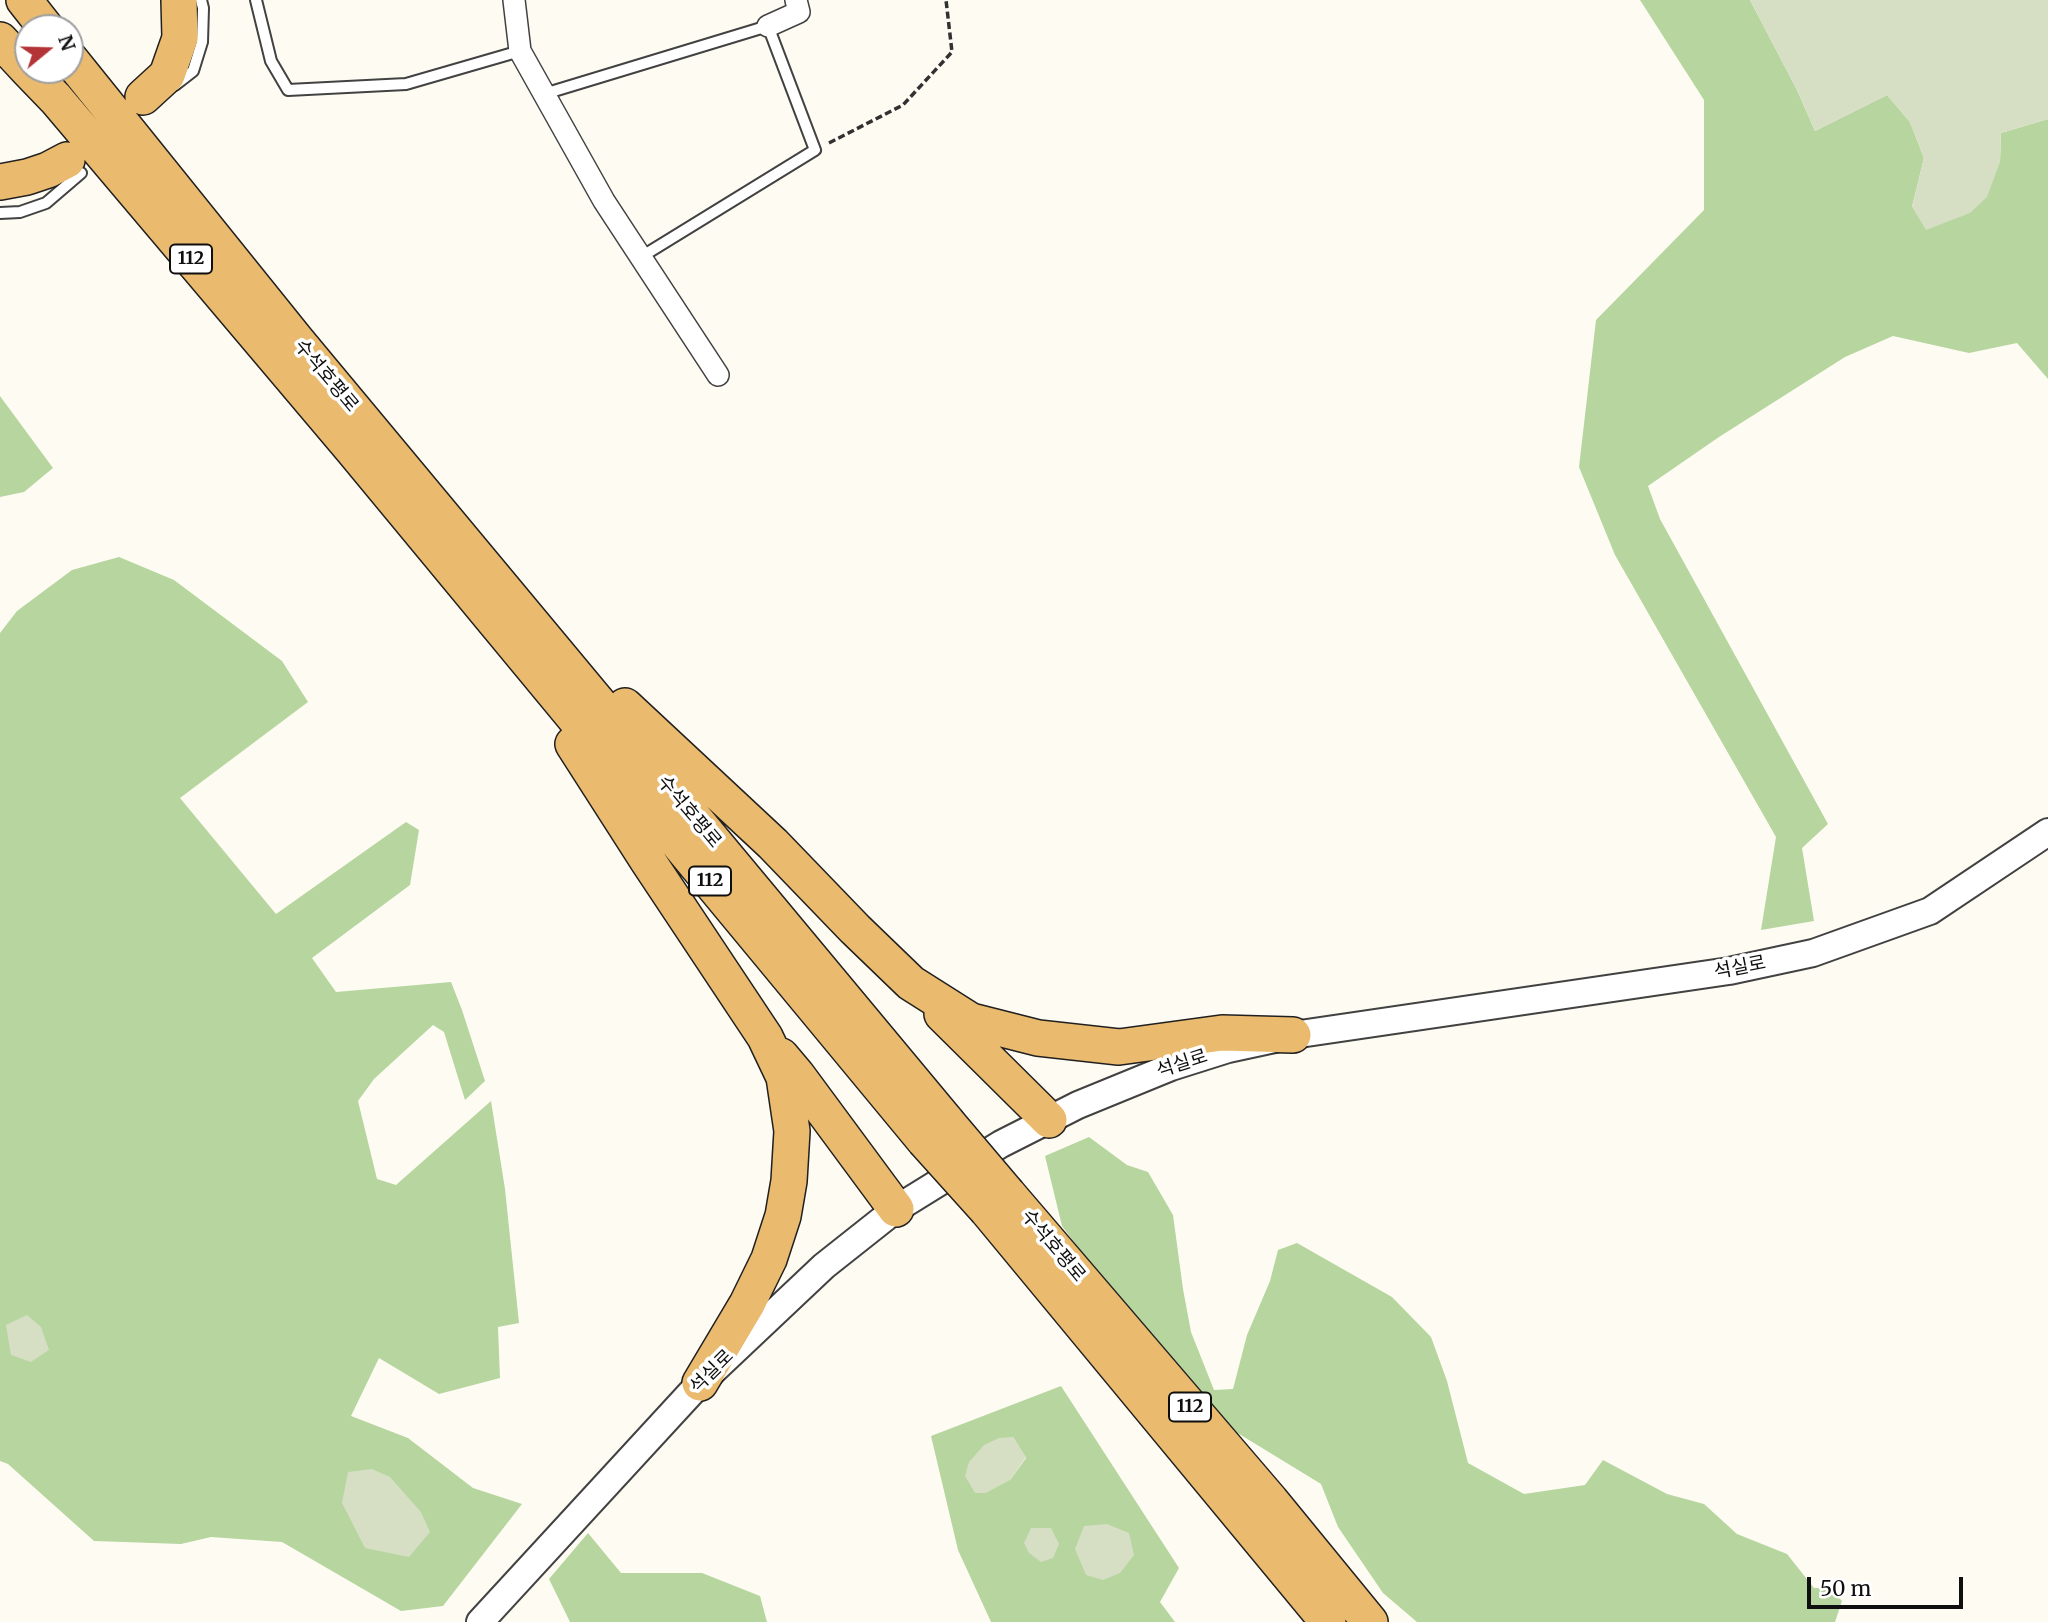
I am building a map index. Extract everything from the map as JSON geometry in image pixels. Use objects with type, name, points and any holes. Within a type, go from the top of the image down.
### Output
[{"type":"highway","points":[[24,0],[35,14]]},
{"type":"highway","points":[[159,90],[180,38],[179,0]]},
{"type":"highway","name":"수석호평로","points":[[0,40],[14,55]]},
{"type":"highway","name":"수석호평로","points":[[84,76],[297,341],[508,616],[935,1131],[1271,1502],[1370,1622]]},
{"type":"highway","name":"수석호평로","points":[[42,84],[334,427],[508,616]]},
{"type":"highway","points":[[0,182],[48,170],[74,167]]},
{"type":"highway","points":[[508,616],[773,844],[855,929],[1049,1120]]},
{"type":"highway","points":[[508,616],[648,861],[765,1037],[797,1075],[896,1209]]},
{"type":"highway","points":[[911,984],[971,1021],[1038,1038],[1119,1047],[1223,1033],[1293,1035]]},
{"type":"highway","points":[[700,1383],[747,1304],[769,1259],[783,1216],[792,1130],[784,1077],[765,1037]]},
{"type":"highway","name":"수석호평로","points":[[998,1202],[1328,1622]]},
{"type":"street","points":[[514,0],[520,51],[604,201],[718,375]]},
{"type":"street","points":[[768,26],[799,12],[796,0]]},
{"type":"street","name":"석실로","points":[[480,1622],[700,1383],[824,1266],[896,1209],[1002,1144],[1078,1104],[1171,1067],[1228,1049],[1293,1035],[1728,971],[1813,953],[1930,911],[2048,832]]},
{"type":"lane","points":[[159,90],[193,71],[202,42],[201,0]]},
{"type":"lane","points":[[256,0],[271,61],[288,90],[406,85],[520,51]]},
{"type":"lane","points":[[544,94],[768,26],[815,150],[641,257]]},
{"type":"lane","points":[[0,213],[20,212],[46,203],[74,167]]},
{"type":"path","points":[[815,150],[903,105],[952,52],[946,0]]},
{"type":"green space","points":[[1640,0],[1750,0],[1815,131],[1887,95],[1910,122],[1924,158],[1912,207],[2000,162],[2001,133],[2048,119],[2048,379],[2017,343],[1969,353],[1893,336],[1845,357],[1648,486],[1660,519],[1828,824],[1802,848],[1814,921],[1761,930],[1776,837],[1615,555],[1579,467],[1596,320],[1704,210],[1704,100]]},
{"type":"green space","points":[[1750,0],[2048,0],[2048,119],[2001,133],[2000,162],[1987,197],[1970,213],[1926,230],[1912,207],[1924,158],[1910,122],[1887,95],[1815,131]]},
{"type":"green space","points":[[0,396],[53,468],[24,492],[0,497]]},
{"type":"green space","points":[[119,557],[174,580],[282,661],[308,702],[180,798],[276,914],[406,822],[419,830],[410,885],[312,958],[336,992],[451,982],[485,1081],[465,1100],[444,1032],[433,1025],[374,1079],[358,1101],[377,1179],[396,1185],[491,1101],[505,1189],[519,1323],[498,1327],[500,1378],[439,1394],[379,1358],[351,1416],[408,1438],[473,1488],[522,1504],[443,1606],[401,1611],[282,1542],[211,1537],[181,1544],[94,1541],[8,1464],[0,1461],[0,633],[17,611],[72,570]]},
{"type":"green space","points":[[1089,1137],[1127,1165],[1148,1172],[1173,1215],[1191,1332],[1214,1390],[1233,1389],[1247,1335],[1270,1281],[1278,1250],[1297,1243],[1392,1297],[1431,1337],[1447,1381],[1468,1463],[1524,1494],[1585,1485],[1603,1460],[1667,1494],[1704,1504],[1737,1534],[1787,1554],[1814,1588],[1830,1588],[1842,1601],[1835,1622],[1417,1622],[1383,1593],[1338,1527],[1321,1484],[1231,1429],[1105,1283],[1062,1226],[1045,1156]]},
{"type":"green space","points":[[27,1315],[41,1327],[49,1350],[31,1362],[11,1355],[6,1325]]},
{"type":"green space","points":[[1061,1386],[1179,1568],[1160,1602],[1175,1622],[991,1622],[958,1550],[931,1436]],"holes":[[[1013,1437],[1026,1458],[1010,1480]]]},
{"type":"green space","points":[[1013,1437],[1026,1457],[1010,1480],[986,1493],[975,1493],[965,1476],[969,1462],[984,1445],[999,1438]]},
{"type":"green space","points":[[372,1469],[390,1477],[421,1512],[430,1532],[409,1557],[365,1548],[342,1503],[348,1472]]},
{"type":"green space","points":[[1107,1524],[1129,1533],[1134,1555],[1120,1573],[1103,1580],[1086,1575],[1075,1549],[1084,1526]]},
{"type":"green space","points":[[1031,1528],[1051,1528],[1059,1544],[1053,1558],[1041,1562],[1029,1553],[1024,1543]]},
{"type":"green space","points":[[588,1533],[621,1573],[702,1573],[760,1596],[767,1622],[570,1622],[549,1579]]}]
